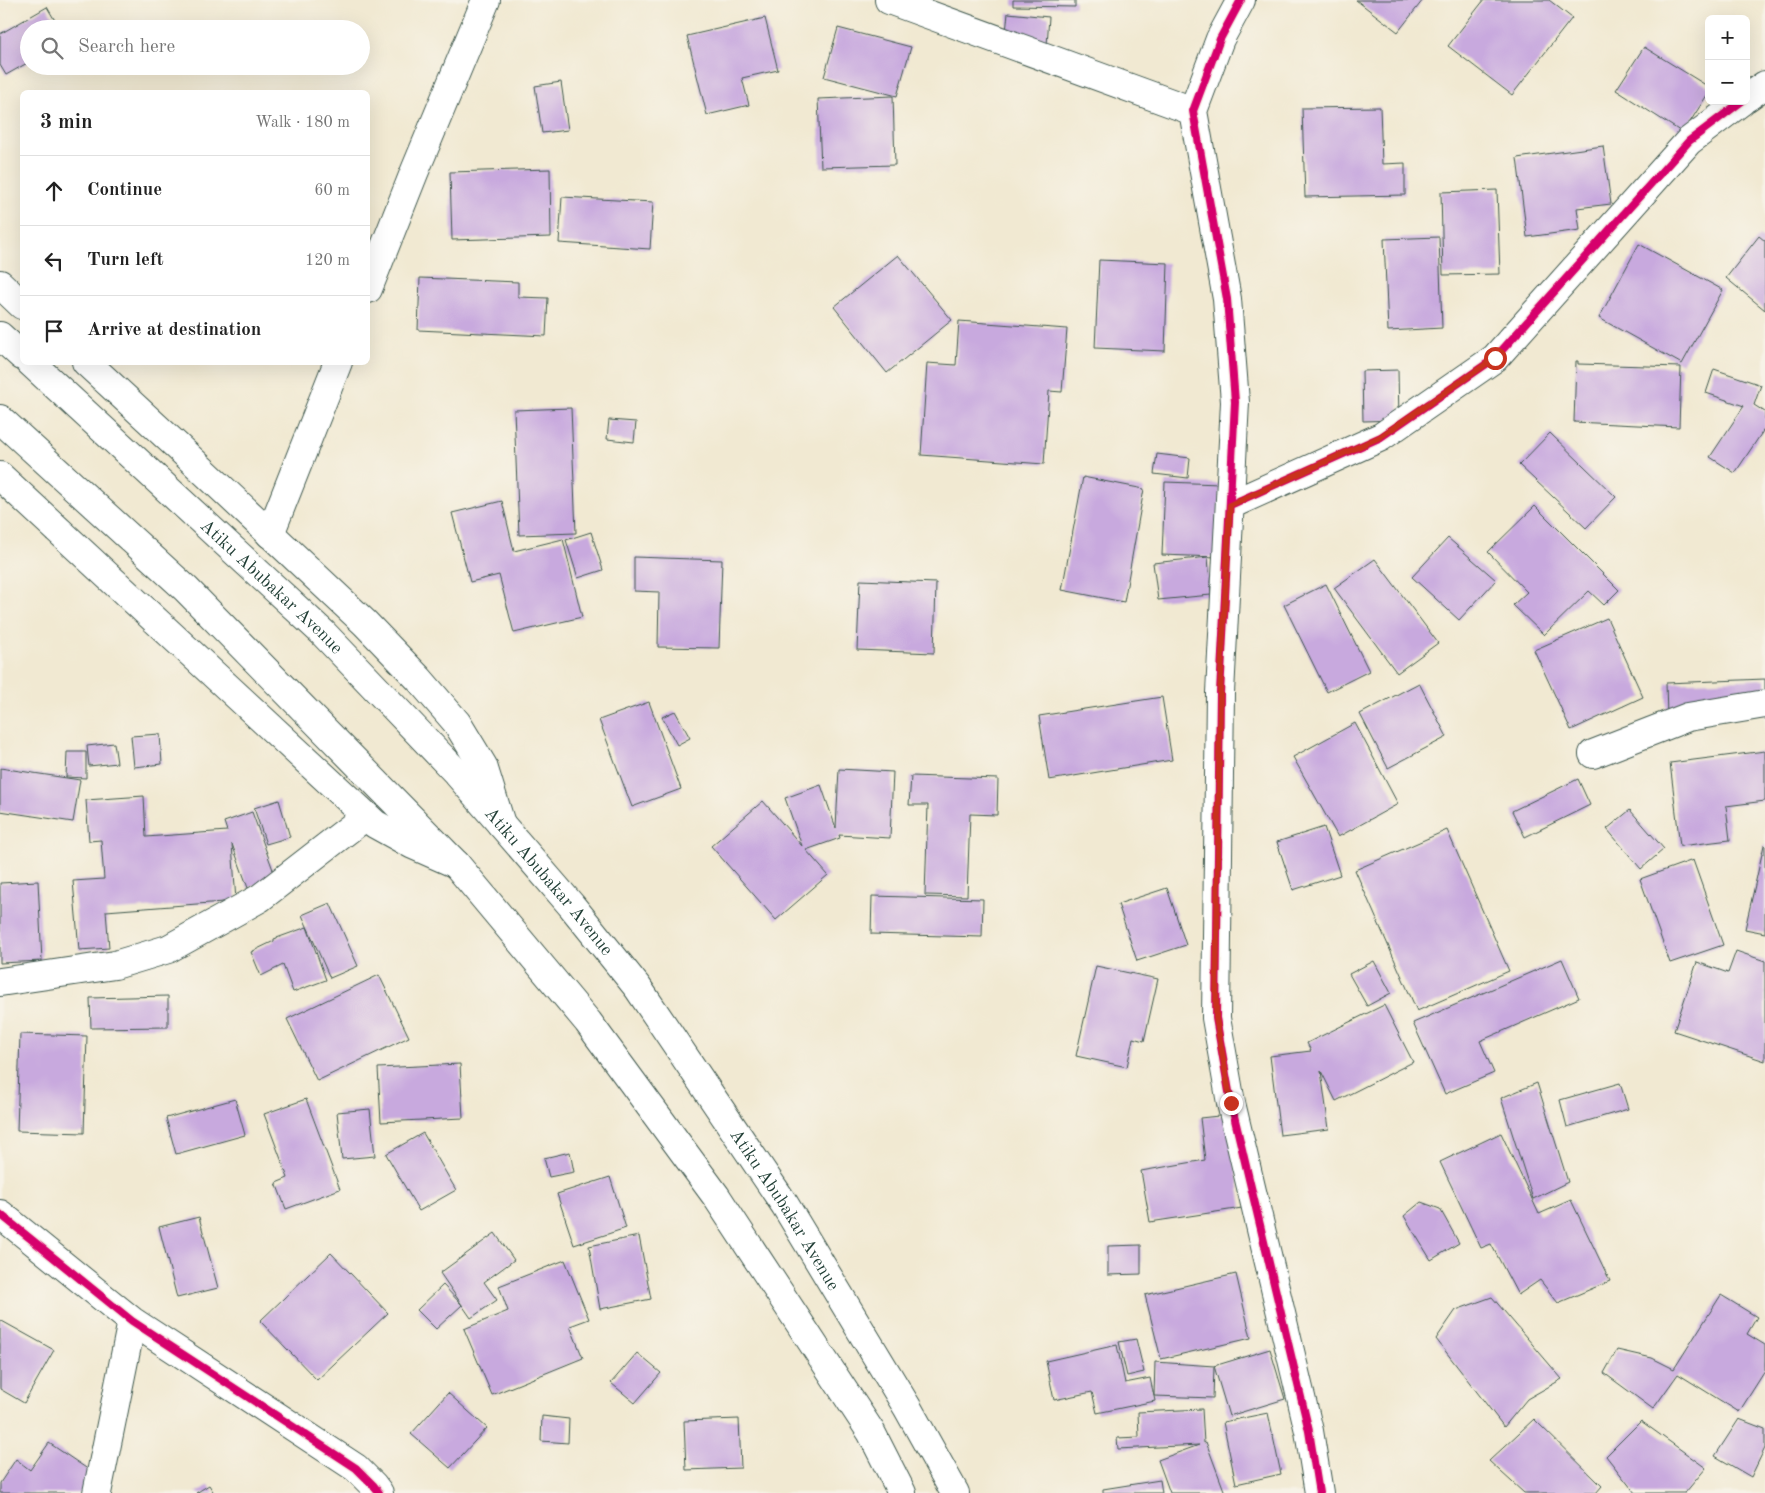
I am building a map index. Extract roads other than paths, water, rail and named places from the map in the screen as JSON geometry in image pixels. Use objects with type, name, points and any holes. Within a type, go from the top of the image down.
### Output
[{"type":"main road","points":[[370,284],[486,0]]},
{"type":"main road","points":[[889,0],[1193,111]]},
{"type":"main road","points":[[1241,0],[1220,39],[1193,111],[1227,299],[1235,402],[1220,693],[1216,1018],[1231,1103],[1310,1431],[1319,1493]]},
{"type":"main road","points":[[1750,95],[1765,85]]},
{"type":"main road","points":[[1230,505],[1380,437],[1495,358],[1689,142],[1737,105]]},
{"type":"main road","points":[[0,284],[20,303]]},
{"type":"main road","points":[[0,336],[20,354]]},
{"type":"main road","name":"Atiku Abubakar Avenue","points":[[33,365],[323,633],[433,747],[577,913],[638,988],[785,1205],[907,1407],[954,1493]]},
{"type":"main road","points":[[89,365],[365,623],[418,679],[457,723],[483,766],[501,824]]},
{"type":"main road","points":[[270,534],[337,365]]},
{"type":"main road","points":[[0,419],[186,589],[456,864],[588,1022],[716,1196],[871,1432],[902,1493]]},
{"type":"main road","points":[[0,476],[375,824],[413,845],[456,864]]},
{"type":"main road","points":[[1593,754],[1688,717],[1765,704]]},
{"type":"main road","points":[[0,982],[116,966],[168,949],[260,898],[366,816]]},
{"type":"main road","points":[[0,1214],[132,1321],[356,1468],[379,1493]]},
{"type":"main road","points":[[96,1493],[132,1321]]}]
